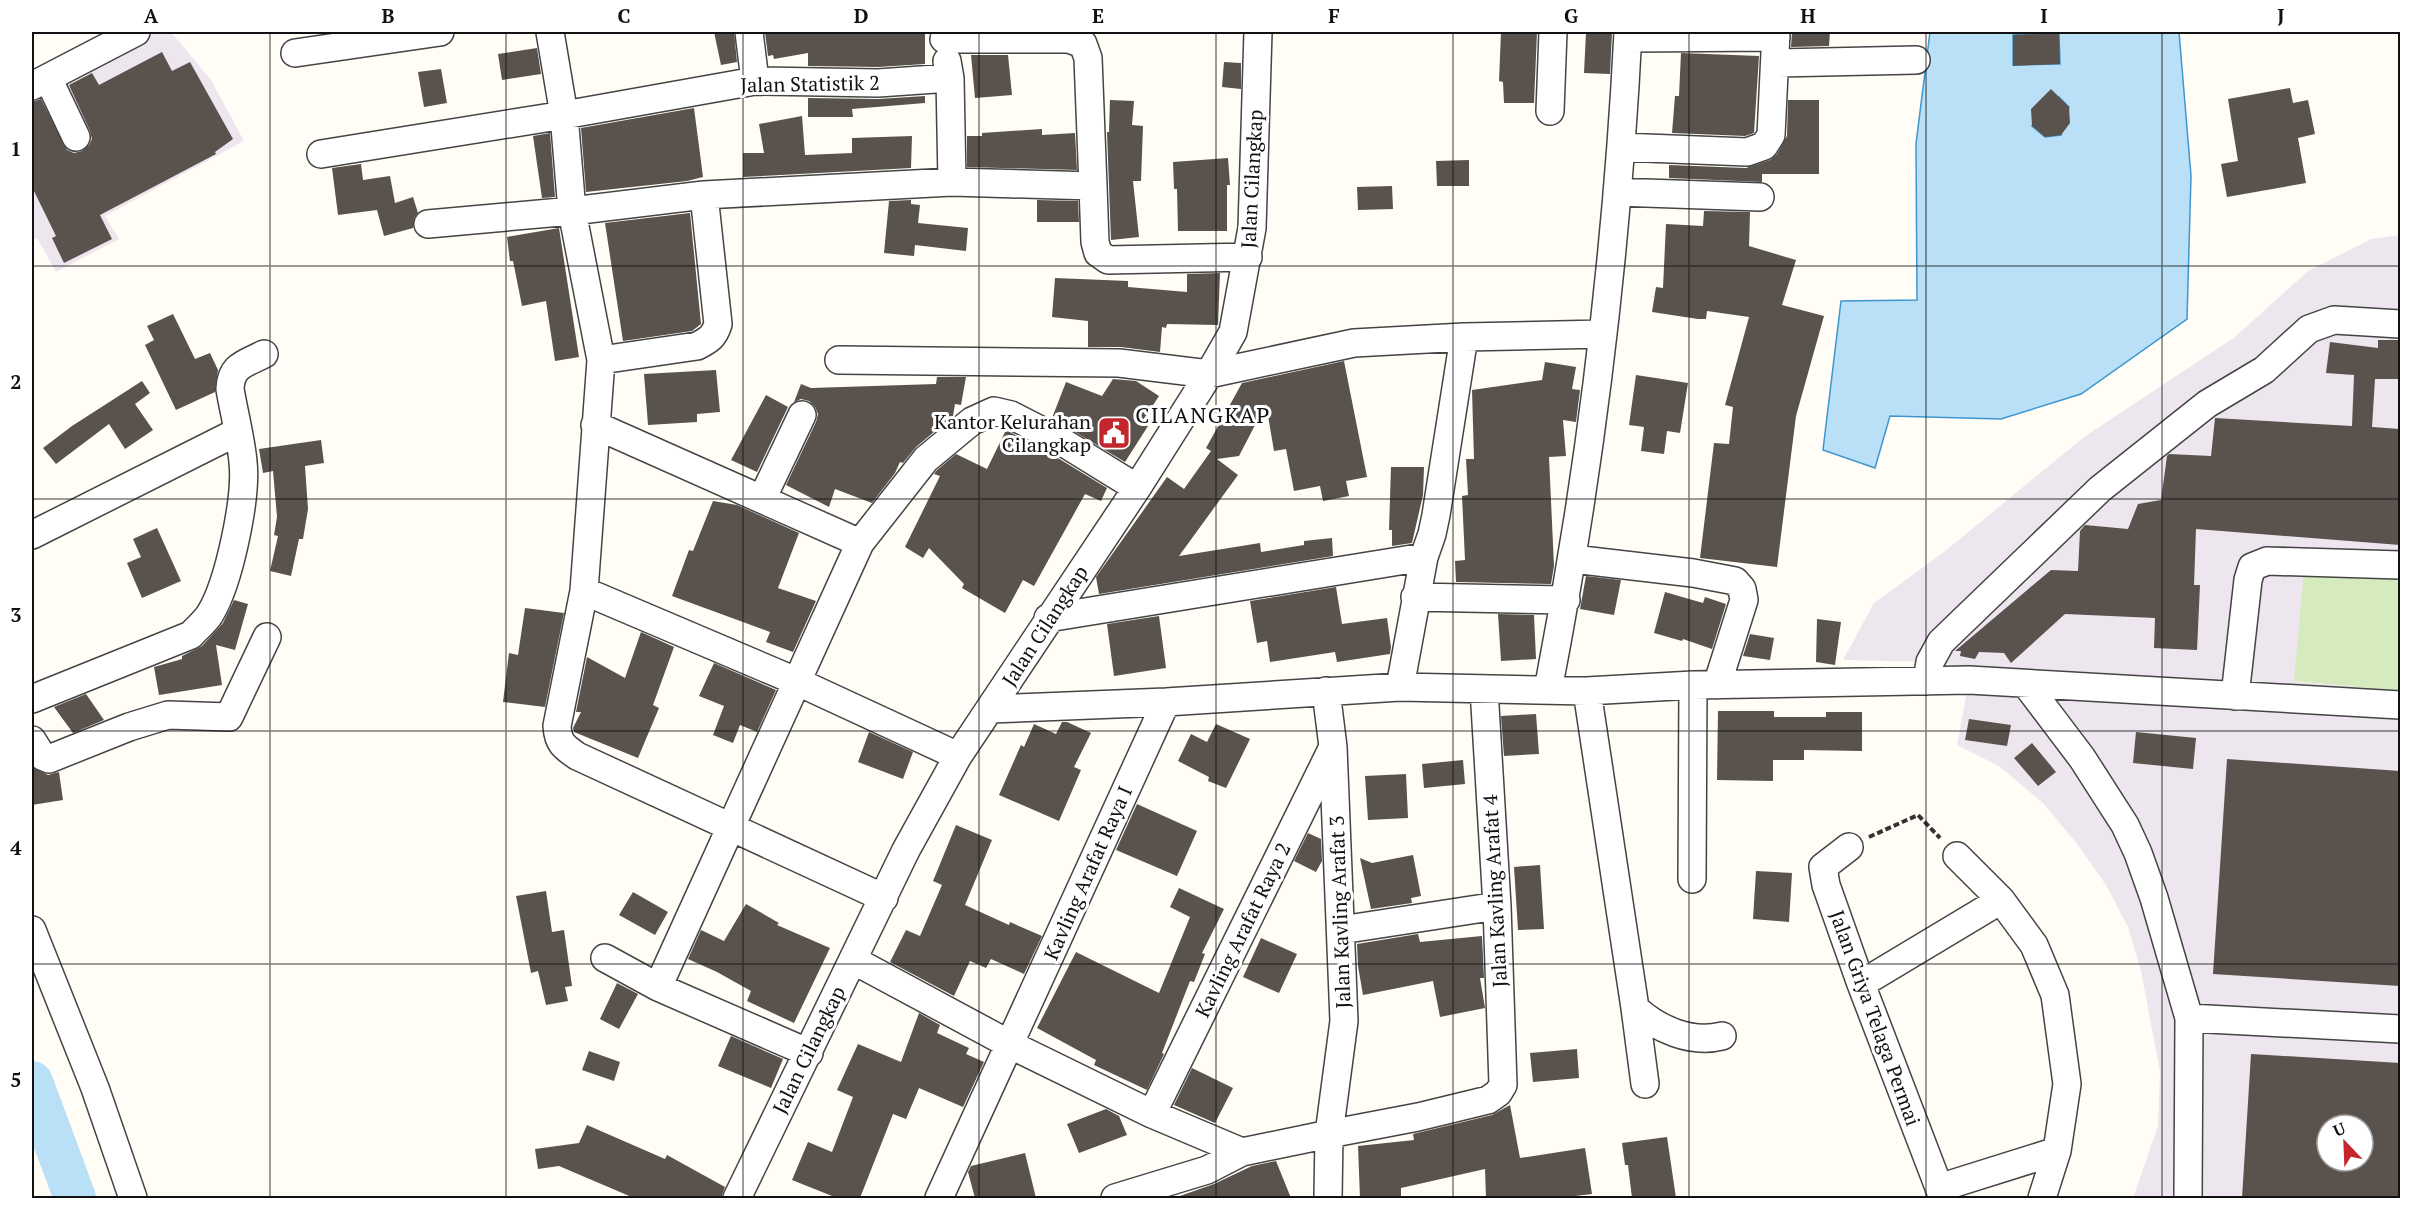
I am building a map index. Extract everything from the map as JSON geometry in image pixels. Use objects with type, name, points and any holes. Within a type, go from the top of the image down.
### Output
[{"type":"street","points":[[76,137],[40,82],[136,32]]},
{"type":"street","points":[[295,53],[440,32]]},
{"type":"street","points":[[550,32],[564,115],[572,211],[601,360],[584,591],[557,726],[558,737],[562,746],[578,756],[884,898]]},
{"type":"street","points":[[749,32],[755,81]]},
{"type":"street","name":"Jalan Cilangkap","points":[[737,1198],[906,850],[958,756],[1048,618],[1137,488],[1233,332],[1252,228],[1258,32]]},
{"type":"street","points":[[1550,111],[1553,32]]},
{"type":"street","points":[[1548,690],[1573,559],[1602,334],[1621,147],[1628,35],[1776,34],[1771,135],[1764,146],[1747,152],[1621,147]]},
{"type":"street","points":[[952,183],[950,78],[944,35],[1069,39],[1083,44],[1088,58],[1095,242],[1098,253],[1108,260],[1248,258]]},
{"type":"street","points":[[1776,63],[1916,60]]},
{"type":"street","name":"Jalan Statistik 2","points":[[321,154],[564,115],[755,81],[878,83],[950,78]]},
{"type":"street","points":[[428,224],[572,211],[704,195],[952,183],[1093,186]]},
{"type":"street","points":[[1617,192],[1760,197]]},
{"type":"street","points":[[601,360],[697,346],[711,340],[715,334],[718,324],[704,195]]},
{"type":"street","points":[[1927,681],[1930,662],[1941,642],[2100,489],[2207,404],[2264,370],[2309,329],[2334,320],[2400,324]]},
{"type":"street","points":[[839,360],[1119,363],[1209,374],[1354,343],[1464,337],[1602,334]]},
{"type":"street","points":[[1400,687],[1415,597],[1436,515],[1464,337]]},
{"type":"street","points":[[32,699],[191,634],[209,616],[230,563],[242,494],[243,462],[230,378],[236,369],[264,354]]},
{"type":"street","points":[[658,987],[860,543],[926,459],[972,421],[994,411],[1011,415],[1056,438],[1137,488]]},
{"type":"street","points":[[762,500],[802,416]]},
{"type":"street","points":[[595,425],[860,543]]},
{"type":"street","points":[[32,535],[237,432]]},
{"type":"street","points":[[1048,618],[1424,557]]},
{"type":"street","points":[[1573,559],[1693,573],[1735,581],[1742,589],[1744,600],[1705,685],[1692,879]]},
{"type":"street","points":[[2235,696],[2248,580],[2252,567],[2267,561],[2400,565]]},
{"type":"street","points":[[584,591],[798,682],[958,756]]},
{"type":"street","points":[[1415,597],[1566,600]]},
{"type":"street","points":[[32,740],[42,756],[49,759],[129,727],[168,715],[229,717],[267,637]]},
{"type":"street","points":[[990,709],[1166,702],[1400,687],[1587,691],[1705,685],[1969,680],[2400,705]]},
{"type":"street","points":[[2026,684],[2082,758],[2124,825],[2138,853],[2154,898],[2190,1018],[2188,1198]]},
{"type":"street","name":"Jalan Kavling Arafat 4","points":[[1329,1134],[1418,1117],[1488,1100],[1498,1093],[1503,1085],[1497,906],[1484,689]]},
{"type":"street","name":"Jalan Kavling Arafat 3","points":[[1326,691],[1333,747],[1344,1021],[1329,1134],[1328,1198]]},
{"type":"street","points":[[1587,691],[1645,1084]]},
{"type":"street","name":"Kavling Arafat Raya I","points":[[939,1198],[1166,702]]},
{"type":"street","name":"Kavling Arafat Raya 2","points":[[1152,1114],[1333,747]]},
{"type":"street","name":"Jalan Griya Telaga Permai","points":[[1849,846],[1823,867],[1826,885],[1861,984],[1941,1193]]},
{"type":"street","points":[[1957,856],[2001,900],[2034,945],[2055,995],[2067,1084],[2057,1151],[2042,1198]]},
{"type":"street","points":[[1861,984],[2001,900]]},
{"type":"street","points":[[1341,930],[1497,906]]},
{"type":"street","points":[[32,930],[95,1088],[133,1198]]},
{"type":"street","points":[[605,958],[658,987],[809,1053]]},
{"type":"street","points":[[853,960],[1011,1045],[1152,1114],[1242,1152]]},
{"type":"street","points":[[1635,1008],[1647,1020],[1677,1033],[1710,1039],[1722,1036]]},
{"type":"street","points":[[2190,1018],[2400,1029]]},
{"type":"street","points":[[1115,1198],[1207,1170],[1242,1152],[1329,1134]]},
{"type":"street","points":[[1941,1193],[2057,1151]]},
{"type":"path","points":[[1849,846],[1918,815],[1957,856]]},
{"type":"shaded area","points":[[113,32],[171,32],[211,80],[244,141],[105,216],[119,239],[56,272],[37,238],[32,240],[32,74]]},
{"type":"shaded area","points":[[2400,235],[2400,578],[2294,681],[2400,691],[2400,1198],[2133,1198],[2158,1126],[2160,1072],[2141,971],[2128,927],[2106,885],[2078,845],[2043,803],[1999,766],[1957,745],[1969,680],[1964,667],[1930,662],[1843,660],[1874,603],[1944,552],[2084,437],[2235,337],[2308,271],[2371,239]]},
{"type":"green space","points":[[2304,571],[2400,578],[2400,691],[2294,681]]},
{"type":"water","points":[[1930,32],[2179,32],[2191,176],[2187,319],[2081,394],[2001,419],[1890,416],[1875,468],[1823,450],[1841,301],[1917,300],[1916,144]],"holes":[[[2059,33],[2060,64],[2013,65],[2013,35]],[[2059,97],[2069,107],[2061,135],[2045,137],[2032,126],[2043,98]]]},
{"type":"building","points":[[714,32],[734,32],[737,62],[721,65]]},
{"type":"building","points":[[765,32],[925,32],[925,64],[878,67],[808,66],[808,53],[774,59],[773,55],[768,56]]},
{"type":"building","points":[[1501,32],[1537,32],[1534,103],[1504,103],[1503,82],[1499,81]]},
{"type":"building","points":[[1586,32],[1612,32],[1610,74],[1584,73]]},
{"type":"building","points":[[1792,32],[1830,32],[1829,46],[1791,47]]},
{"type":"building","points":[[2059,33],[2060,64],[2013,66],[2013,35]]},
{"type":"building","points":[[537,48],[541,74],[502,80],[498,54]]},
{"type":"building","points":[[162,52],[172,71],[190,62],[233,139],[215,152],[216,154],[100,215],[112,239],[64,263],[52,238],[56,236],[32,187],[32,102],[41,99],[67,150],[74,153],[82,151],[92,139],[69,85],[92,73],[99,85]]},
{"type":"building","points":[[1681,53],[1759,56],[1754,133],[1745,136],[1672,133],[1675,96],[1679,96]]},
{"type":"building","points":[[971,55],[1008,55],[1012,95],[975,98]]},
{"type":"building","points":[[1224,62],[1241,63],[1241,89],[1222,87]]},
{"type":"building","points":[[441,69],[447,103],[424,107],[418,72]]},
{"type":"building","points":[[2290,88],[2293,103],[2308,100],[2315,134],[2298,138],[2306,183],[2227,197],[2221,164],[2238,161],[2228,99]]},
{"type":"building","points":[[2051,89],[2069,107],[2070,123],[2061,135],[2045,137],[2032,126],[2031,109]]},
{"type":"building","points":[[925,96],[925,103],[852,109],[853,117],[808,117],[808,98],[878,99]]},
{"type":"building","points":[[1110,100],[1134,101],[1132,125],[1143,126],[1141,181],[1133,181],[1139,237],[1111,240],[1107,132],[1109,132]]},
{"type":"building","points":[[1788,100],[1819,100],[1819,174],[1762,174],[1762,182],[1669,178],[1669,165],[1746,168],[1770,160],[1777,154],[1787,136]]},
{"type":"building","points":[[694,108],[703,177],[687,181],[586,192],[581,128]]},
{"type":"building","points":[[802,116],[805,155],[852,153],[852,138],[912,136],[911,168],[743,177],[743,153],[764,153],[759,124]]},
{"type":"building","points":[[1042,129],[1042,135],[1075,133],[1077,170],[967,167],[967,136]]},
{"type":"building","points":[[550,133],[555,197],[542,198],[533,136]]},
{"type":"building","points":[[1228,158],[1230,185],[1227,185],[1227,231],[1178,231],[1177,189],[1174,189],[1173,162]]},
{"type":"building","points":[[1469,160],[1469,186],[1437,186],[1436,161]]},
{"type":"building","points":[[361,164],[363,180],[390,176],[395,203],[413,197],[418,213],[414,218],[413,228],[384,236],[377,210],[338,215],[332,168]]},
{"type":"building","points":[[1392,186],[1393,209],[1358,210],[1357,187]]},
{"type":"building","points":[[911,200],[911,204],[920,205],[918,223],[968,228],[966,251],[915,245],[914,256],[884,253],[889,201]]},
{"type":"building","points":[[1037,200],[1078,201],[1079,222],[1037,222]]},
{"type":"building","points":[[1704,211],[1750,212],[1749,246],[1796,260],[1782,305],[1824,316],[1796,416],[1777,567],[1700,558],[1714,443],[1729,444],[1733,407],[1725,405],[1749,317],[1707,311],[1706,319],[1698,319],[1652,312],[1656,287],[1663,288],[1666,224],[1703,226]]},
{"type":"building","points":[[690,213],[701,324],[692,331],[623,341],[605,223]]},
{"type":"building","points":[[559,228],[579,357],[555,361],[546,301],[522,306],[513,261],[510,261],[507,237]]},
{"type":"building","points":[[1220,273],[1218,325],[1167,324],[1166,328],[1162,327],[1160,352],[1121,347],[1088,347],[1088,321],[1052,317],[1055,278],[1128,281],[1128,287],[1187,292],[1187,274]]},
{"type":"building","points":[[173,314],[195,359],[210,353],[218,370],[215,392],[176,410],[145,345],[154,340],[147,326]]},
{"type":"building","points":[[2378,340],[2400,340],[2400,379],[2375,379],[2372,427],[2400,429],[2400,545],[2196,529],[2194,585],[2200,585],[2197,650],[2154,648],[2155,618],[2065,614],[2011,663],[2004,653],[1979,652],[1975,659],[1960,656],[1961,651],[1955,651],[2051,570],[2078,571],[2080,531],[2085,525],[2128,529],[2138,504],[2161,500],[2169,454],[2211,456],[2215,418],[2352,426],[2354,375],[2326,373],[2330,342],[2378,348]]},
{"type":"building","points":[[1344,361],[1367,477],[1346,481],[1349,496],[1323,501],[1320,486],[1294,491],[1286,449],[1274,451],[1266,404],[1239,456],[1217,459],[1238,475],[1179,556],[1260,543],[1261,552],[1304,545],[1304,541],[1332,538],[1333,556],[1099,594],[1096,577],[1167,477],[1184,489],[1211,451],[1206,448],[1242,383]]},
{"type":"building","points":[[1545,362],[1576,367],[1572,389],[1580,390],[1576,422],[1563,420],[1566,456],[1549,457],[1554,566],[1551,584],[1456,582],[1455,561],[1465,560],[1462,496],[1468,495],[1466,459],[1474,459],[1472,390],[1542,380]]},
{"type":"building","points":[[716,370],[720,412],[697,414],[697,422],[648,425],[644,374]]},
{"type":"building","points":[[1636,375],[1688,383],[1680,433],[1667,431],[1664,454],[1641,451],[1644,427],[1629,425]]},
{"type":"building","points":[[937,377],[966,377],[961,405],[955,404],[953,416],[916,447],[903,463],[900,462],[895,473],[872,503],[835,489],[829,507],[786,485],[818,414],[809,401],[801,399],[794,402],[801,384],[811,388],[936,384]]},
{"type":"building","points":[[1113,379],[1136,381],[1159,396],[1142,422],[1148,426],[1125,462],[1052,418],[1066,382],[1102,396]]},
{"type":"building","points":[[142,381],[150,393],[135,404],[153,430],[125,449],[109,424],[56,464],[43,448],[72,426]]},
{"type":"building","points":[[766,395],[788,407],[757,472],[731,460]]},
{"type":"building","points":[[1006,430],[1048,452],[1107,488],[1101,501],[1085,494],[1034,586],[1023,580],[1005,613],[962,588],[964,584],[929,548],[923,558],[905,547],[940,476],[934,474],[937,470],[956,454],[987,469]]},
{"type":"building","points":[[321,440],[324,463],[305,466],[308,509],[303,539],[299,539],[291,576],[270,571],[278,536],[274,535],[277,517],[273,471],[263,473],[259,449]]},
{"type":"building","points":[[1391,467],[1424,467],[1423,495],[1412,543],[1392,546],[1392,530],[1389,530]]},
{"type":"building","points":[[713,501],[737,505],[799,533],[778,588],[816,601],[793,652],[766,642],[770,632],[672,596],[689,550],[693,551]]},
{"type":"building","points":[[157,528],[181,581],[142,598],[127,563],[141,557],[133,539]]},
{"type":"building","points":[[1586,576],[1621,580],[1614,615],[1580,609]]},
{"type":"building","points":[[1336,587],[1342,624],[1387,618],[1390,654],[1337,662],[1335,652],[1270,662],[1267,641],[1257,643],[1250,601]]},
{"type":"building","points":[[1665,592],[1703,603],[1705,597],[1726,604],[1712,649],[1683,639],[1682,641],[1654,633]]},
{"type":"building","points":[[234,600],[248,604],[235,650],[216,645],[222,685],[159,695],[154,667],[182,659],[182,656],[202,646],[223,623]]},
{"type":"building","points":[[525,608],[564,613],[545,707],[503,702],[509,653],[518,655]]},
{"type":"building","points":[[1498,614],[1534,615],[1536,659],[1501,661]]},
{"type":"building","points":[[1159,616],[1166,668],[1114,676],[1107,624]]},
{"type":"building","points":[[1817,619],[1841,622],[1835,665],[1816,662]]},
{"type":"building","points":[[641,632],[674,647],[653,705],[659,708],[638,758],[574,732],[573,728],[581,712],[576,712],[587,657],[625,678]]},
{"type":"building","points":[[1750,634],[1774,638],[1770,660],[1743,656]]},
{"type":"building","points":[[714,663],[776,690],[757,732],[740,725],[733,743],[713,735],[724,706],[699,696]]},
{"type":"building","points":[[86,694],[104,720],[73,733],[54,707]]},
{"type":"building","points":[[1718,711],[1774,711],[1774,717],[1826,717],[1826,712],[1862,712],[1862,751],[1804,750],[1804,760],[1773,760],[1773,781],[1717,780]]},
{"type":"building","points":[[1536,714],[1539,754],[1504,756],[1501,716]]},
{"type":"building","points":[[1969,719],[2011,725],[2007,746],[1965,740]]},
{"type":"building","points":[[1062,722],[1091,733],[1074,767],[1081,770],[1059,821],[999,795],[1021,745],[1024,747],[1034,724],[1056,734]]},
{"type":"building","points":[[1216,724],[1250,739],[1226,788],[1208,781],[1209,777],[1178,761],[1191,734],[1207,742]]},
{"type":"building","points":[[869,732],[913,752],[903,779],[858,762]]},
{"type":"building","points":[[2136,732],[2196,738],[2193,769],[2133,763]]},
{"type":"building","points":[[2032,743],[2056,772],[2038,786],[2014,758]]},
{"type":"building","points":[[2227,759],[2400,771],[2400,986],[2213,974]]},
{"type":"building","points":[[1463,760],[1465,784],[1424,788],[1422,764]]},
{"type":"building","points":[[32,767],[48,775],[59,772],[63,800],[32,805]]},
{"type":"building","points":[[1406,774],[1408,818],[1368,820],[1365,776]]},
{"type":"building","points":[[1137,804],[1197,831],[1177,876],[1116,850]]},
{"type":"building","points":[[956,825],[992,840],[965,905],[1009,925],[1010,922],[1042,936],[1024,974],[991,959],[986,968],[970,961],[954,996],[890,962],[906,930],[920,936],[942,885],[933,881]]},
{"type":"building","points":[[1308,833],[1321,839],[1322,861],[1316,872],[1294,861]]},
{"type":"building","points":[[1413,855],[1421,896],[1411,898],[1412,903],[1371,909],[1360,858],[1372,863]]},
{"type":"building","points":[[1540,865],[1544,929],[1518,930],[1514,867]]},
{"type":"building","points":[[1756,871],[1792,873],[1789,922],[1753,919]]},
{"type":"building","points":[[1179,888],[1224,909],[1202,953],[1205,954],[1194,982],[1190,981],[1162,1053],[1164,1054],[1147,1090],[1094,1065],[1096,1060],[1037,1028],[1076,952],[1159,993],[1190,917],[1170,907]]},
{"type":"building","points":[[546,891],[552,932],[564,930],[572,986],[565,987],[568,1001],[546,1005],[538,971],[531,973],[516,896]]},
{"type":"building","points":[[633,892],[668,912],[655,935],[619,915]]},
{"type":"building","points":[[746,904],[779,923],[777,925],[830,948],[794,1023],[747,1001],[751,991],[688,959],[701,930],[724,941]]},
{"type":"building","points":[[1418,934],[1420,942],[1482,936],[1484,978],[1480,978],[1485,1008],[1440,1017],[1433,981],[1363,995],[1357,944]]},
{"type":"building","points":[[1261,938],[1297,954],[1279,993],[1243,977]]},
{"type":"building","points":[[617,983],[638,994],[619,1029],[600,1019]]},
{"type":"building","points":[[919,1013],[940,1025],[937,1033],[969,1048],[966,1054],[984,1062],[963,1107],[919,1088],[906,1119],[893,1114],[860,1198],[837,1198],[792,1180],[808,1142],[832,1152],[853,1097],[837,1090],[858,1044],[901,1062]]},
{"type":"building","points":[[731,1036],[783,1059],[771,1088],[718,1066]]},
{"type":"building","points":[[1577,1049],[1579,1078],[1533,1082],[1530,1053]]},
{"type":"building","points":[[589,1051],[620,1062],[614,1081],[582,1070]]},
{"type":"building","points":[[2251,1054],[2400,1063],[2400,1198],[2242,1198]]},
{"type":"building","points":[[1192,1068],[1233,1088],[1215,1123],[1174,1105]]},
{"type":"building","points":[[1510,1105],[1520,1158],[1585,1148],[1592,1194],[1559,1198],[1486,1198],[1485,1169],[1401,1188],[1401,1198],[1360,1198],[1358,1146],[1414,1140],[1413,1134],[1492,1115]]},
{"type":"building","points":[[1106,1109],[1119,1116],[1127,1135],[1079,1153],[1067,1124]]},
{"type":"building","points":[[587,1125],[665,1159],[667,1155],[725,1187],[721,1198],[634,1198],[559,1166],[538,1169],[535,1149],[579,1143]]},
{"type":"building","points":[[1667,1137],[1676,1198],[1632,1198],[1628,1165],[1625,1165],[1622,1143]]},
{"type":"building","points":[[1025,1153],[1036,1198],[975,1198],[968,1172],[971,1166]]},
{"type":"building","points":[[1276,1161],[1291,1198],[1174,1198],[1214,1184],[1252,1166]]},
{"type":"waterway","points":[[32,1082],[75,1198]]},
{"type":"place","name":"Kantor Kelurahan Cilangkap","points":[[1114,433]]},
{"type":"district","name":"CILANGKAP","points":[[1203,415]]}]
